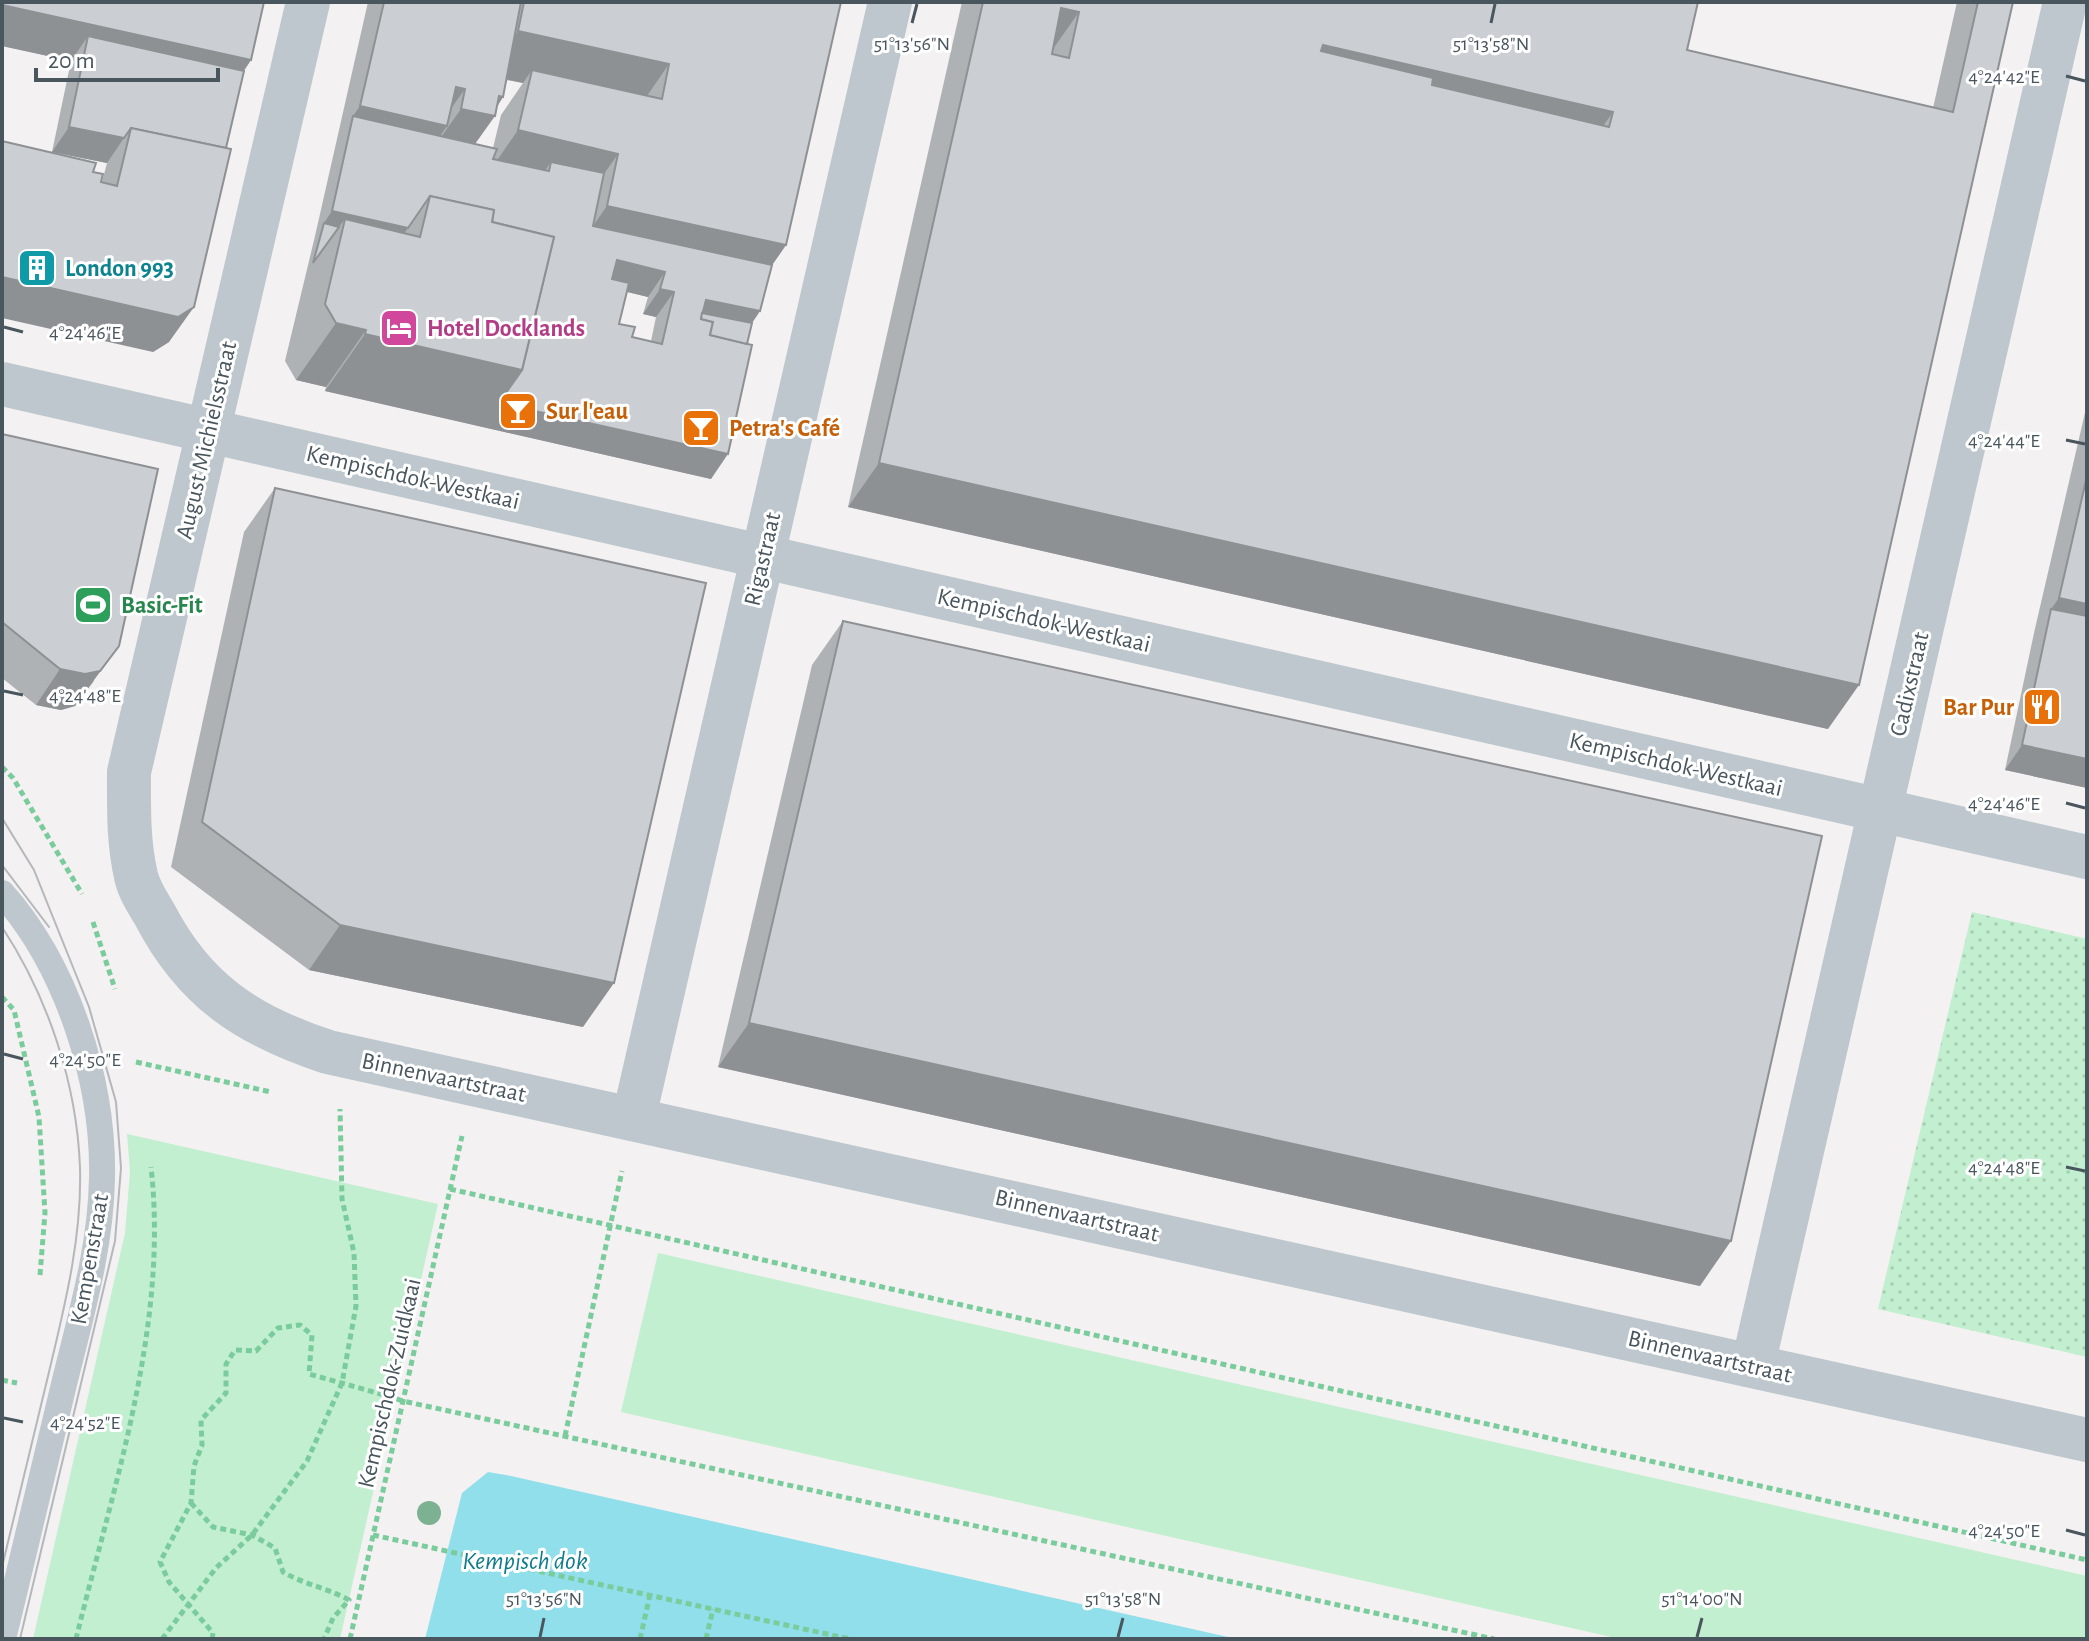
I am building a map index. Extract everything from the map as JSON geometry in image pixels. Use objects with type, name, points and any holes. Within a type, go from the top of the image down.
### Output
[{"type":"street","name":"August Michielsstraat","points":[[137,880],[129,835],[129,772],[308,2]]},
{"type":"street","name":"Rigastraat","points":[[634,1117],[890,2]]},
{"type":"street","name":"Cadixstraat","points":[[1753,1365],[2065,2]]},
{"type":"street","name":"Kempischdok-Westkaai","points":[[2,384],[2087,857]]},
{"type":"street","name":"Binnenvaartstraat","points":[[137,880],[164,933],[196,976],[232,1008],[276,1035],[328,1052],[634,1117],[2087,1440]]},
{"type":"lane","name":"Kempenstraat","points":[[2,893],[53,965],[75,1019],[96,1102],[102,1178],[95,1249],[87,1288],[3,1639]]},
{"type":"path","points":[[2,767],[13,778],[85,900]]},
{"type":"path","points":[[90,913],[117,996]]},
{"type":"path","points":[[2,997],[14,1010],[39,1117],[45,1213],[40,1282]]},
{"type":"path","points":[[132,1049],[138,1076]]},
{"type":"path","points":[[162,1639],[216,1568],[252,1535],[307,1461],[342,1383],[356,1306],[354,1253],[342,1199],[340,1108]]},
{"type":"path","name":"Kempischdok-Zuidkaai","points":[[350,1639],[462,1135]]},
{"type":"path","points":[[76,1639],[148,1324],[156,1209],[150,1162]]},
{"type":"path","points":[[565,1436],[622,1172]]},
{"type":"path","points":[[450,1189],[2087,1560]]},
{"type":"path","points":[[212,1639],[213,1633],[169,1582],[160,1562],[191,1503],[194,1466],[202,1445],[201,1420],[226,1393],[226,1364],[235,1350],[256,1351],[278,1328],[300,1325],[312,1335],[309,1374],[375,1389],[403,1401],[1494,1639]]},
{"type":"path","points":[[14,1398],[21,1369]]},
{"type":"path","points":[[2,1380],[18,1383]]},
{"type":"path","points":[[191,1503],[213,1527],[252,1535],[275,1548],[283,1572],[306,1585],[331,1590],[358,1602]]},
{"type":"path","points":[[373,1535],[850,1639]]},
{"type":"path","points":[[640,1639],[650,1595]]},
{"type":"path","points":[[324,1639],[333,1618],[349,1600]]},
{"type":"path","points":[[706,1639],[713,1609]]},
{"type":"green space","points":[[1972,912],[2087,939],[2087,1357],[1878,1309]]},
{"type":"green space","points":[[127,1134],[438,1204],[340,1639],[33,1639],[125,1233],[130,1172]]},
{"type":"green space","points":[[658,1253],[2087,1576],[2087,1639],[1620,1639],[621,1412]]},
{"type":"water","name":"Kempisch dok","points":[[488,1472],[1237,1639],[425,1639],[462,1493]]},
{"type":"building","points":[[2,2],[264,2],[251,60],[2,5]]},
{"type":"building","points":[[384,2],[521,2],[503,97],[499,96],[495,116],[461,109],[465,89],[456,87],[447,126],[360,106]]},
{"type":"building","points":[[524,2],[841,2],[786,245],[607,206],[618,154],[518,130],[532,70],[662,99],[669,64],[518,31]]},
{"type":"building","points":[[983,2],[1698,2],[1687,50],[1953,112],[1978,2],[2013,2],[1859,685],[879,463]],"holes":[[[1061,8],[1079,12],[1069,58],[1052,54]],[[1323,45],[1613,112],[1609,127],[1432,85],[1433,78],[1321,51]]]},
{"type":"building","points":[[88,36],[244,71],[226,148],[131,128],[124,138],[69,127]]},
{"type":"building","points":[[353,116],[497,149],[493,159],[549,171],[551,162],[604,173],[593,226],[772,265],[760,311],[706,300],[701,319],[713,322],[710,335],[752,345],[728,454],[499,403],[522,370],[554,237],[492,222],[494,210],[430,196],[408,228],[332,211]],"holes":[[[617,260],[665,272],[660,289],[674,292],[662,344],[632,337],[635,327],[619,324],[629,283],[612,279]]]},
{"type":"building","points":[[131,128],[231,149],[194,307],[178,317],[2,277],[2,141],[96,163],[93,172],[103,174],[101,182],[117,186]]},
{"type":"building","points":[[430,196],[494,210],[492,222],[554,237],[522,370],[365,334],[366,330],[336,323],[325,304],[345,219],[420,237]]},
{"type":"building","points":[[324,223],[339,227],[313,263]]},
{"type":"building","points":[[702,313],[752,323],[747,344],[710,335],[713,322],[701,319]]},
{"type":"building","points":[[2,434],[158,469],[119,646],[100,671],[85,674],[60,669],[2,622]]},
{"type":"building","points":[[2087,476],[2087,604],[2059,598]]},
{"type":"building","points":[[275,488],[706,583],[614,983],[340,925],[202,822]]},
{"type":"building","points":[[2051,609],[2087,616],[2087,759],[2022,745]]},
{"type":"building","points":[[843,621],[1822,836],[1731,1241],[749,1023]]},
{"type":"tram line","points":[[2,818],[34,870],[89,1007],[116,1102],[121,1168],[115,1241],[20,1639]]},
{"type":"tram line","points":[[2,865],[49,927]]},
{"type":"tram line","points":[[2,927],[33,982],[57,1042],[73,1105],[80,1168],[78,1220],[66,1296],[2,1567]]},
{"type":"place","name":"London 993","points":[[37,268]]},
{"type":"place","name":"Hotel Docklands","points":[[399,328]]},
{"type":"place","name":"Sur l'eau","points":[[518,411]]},
{"type":"place","name":"Petra's Café","points":[[701,428]]},
{"type":"place","name":"Basic-Fit","points":[[93,605]]},
{"type":"place","name":"Bar Pur","points":[[2042,707]]}]
